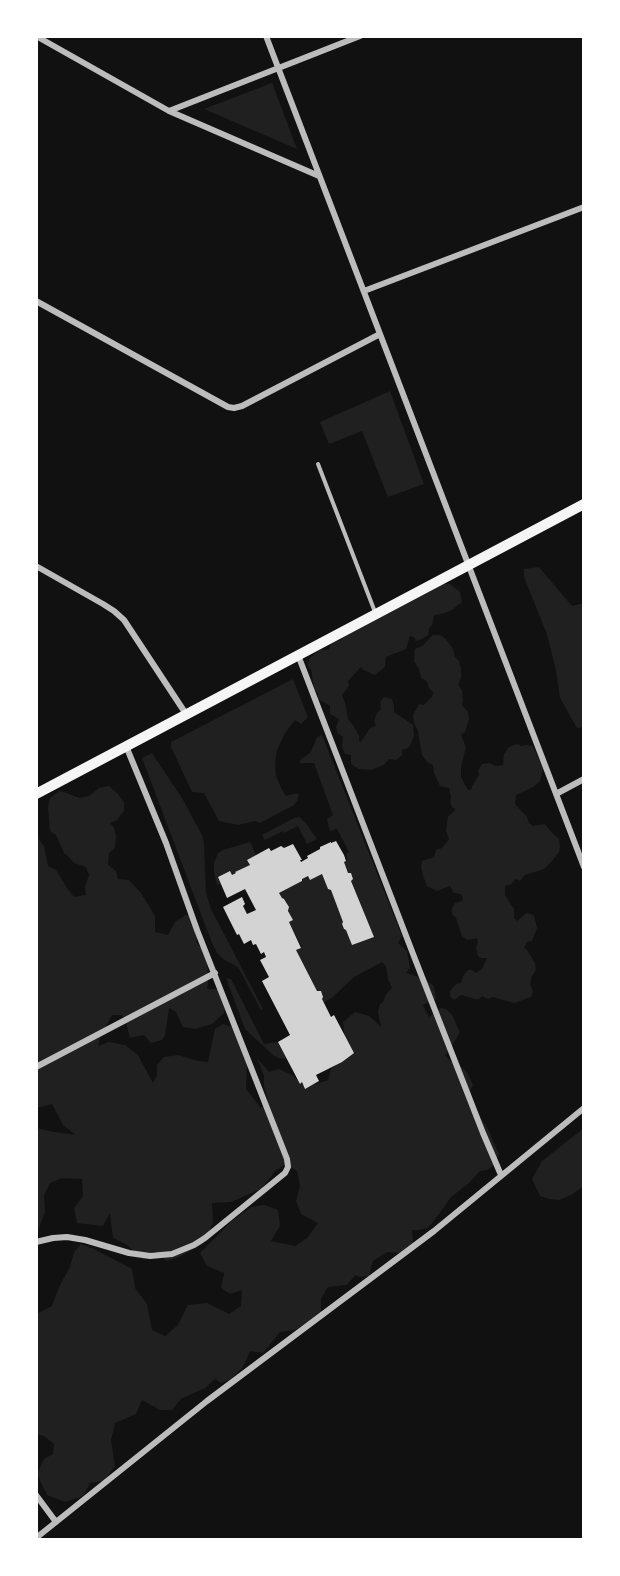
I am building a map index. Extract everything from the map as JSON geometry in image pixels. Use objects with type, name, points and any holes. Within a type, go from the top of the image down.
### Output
[{"type":"main road","points":[[36,794],[584,504]]},
{"type":"street","points":[[36,36],[169,111],[319,176]]},
{"type":"street","points":[[266,36],[584,867]]},
{"type":"street","points":[[169,111],[360,36]]},
{"type":"street","points":[[364,291],[584,207]]},
{"type":"street","points":[[36,301],[228,407],[234,408],[242,406],[380,334]]},
{"type":"street","points":[[36,566],[103,604],[124,620],[186,714]]},
{"type":"street","points":[[298,654],[501,1175]]},
{"type":"street","points":[[36,1242],[67,1237],[129,1253],[150,1256],[172,1254],[205,1238],[280,1178],[288,1167],[287,1159],[197,930],[166,843],[126,745]]},
{"type":"street","points":[[556,794],[584,779]]},
{"type":"street","points":[[36,1067],[215,972]]},
{"type":"street","points":[[36,1538],[207,1401],[434,1232],[584,1108]]},
{"type":"street","points":[[36,1495],[56,1522]]},
{"type":"lane","points":[[318,464],[376,613]]},
{"type":"shaded area","points":[[272,83],[297,149],[204,109]]},
{"type":"shaded area","points":[[390,391],[424,484],[388,497],[362,431],[329,444],[320,422]]},
{"type":"shaded area","points":[[539,567],[572,606],[584,603],[584,727],[577,728],[560,698],[547,634],[524,577],[524,569]]},
{"type":"shaded area","points":[[450,584],[460,592],[462,602],[452,610],[434,615],[428,635],[416,641],[410,636],[406,649],[386,657],[385,667],[375,675],[361,667],[348,681],[349,686],[342,695],[348,719],[359,736],[359,741],[361,742],[370,728],[376,726],[374,721],[381,709],[380,702],[384,697],[392,699],[394,712],[413,725],[414,735],[411,744],[402,750],[402,755],[396,760],[389,759],[384,765],[371,770],[359,769],[351,764],[351,755],[345,754],[342,747],[343,737],[338,733],[336,727],[339,719],[330,714],[330,706],[318,699],[312,672],[308,665],[310,657],[320,650],[329,650],[331,642],[340,641],[354,628],[359,617],[379,616],[421,593],[429,592],[433,586]]},
{"type":"shaded area","points":[[433,635],[440,635],[446,639],[461,668],[458,685],[462,690],[462,705],[468,712],[469,719],[465,732],[461,735],[466,747],[461,777],[468,790],[472,789],[482,764],[503,765],[504,754],[509,747],[517,744],[533,746],[543,769],[540,781],[516,795],[515,804],[527,817],[529,823],[533,826],[545,824],[559,839],[559,852],[544,869],[525,875],[520,881],[516,879],[510,885],[505,886],[505,895],[514,909],[514,918],[517,921],[527,913],[534,915],[537,928],[532,941],[527,942],[524,948],[535,963],[536,970],[530,984],[533,992],[531,997],[514,1003],[493,997],[488,999],[482,996],[475,999],[461,995],[454,1000],[450,996],[450,991],[456,984],[461,983],[468,970],[476,973],[482,969],[487,958],[478,956],[477,938],[467,940],[462,936],[456,918],[452,914],[455,903],[462,901],[461,894],[454,893],[450,886],[437,891],[427,886],[421,867],[422,861],[434,857],[436,850],[442,848],[449,839],[446,831],[448,817],[456,809],[450,802],[449,788],[440,786],[433,765],[427,762],[422,755],[418,731],[414,723],[413,715],[419,704],[424,705],[432,697],[433,692],[427,681],[421,678],[414,661],[415,649],[422,646]]},
{"type":"shaded area","points":[[293,679],[308,717],[301,724],[295,720],[285,733],[277,750],[275,763],[276,776],[282,790],[286,796],[297,793],[299,795],[297,801],[294,805],[260,823],[255,821],[238,825],[219,821],[204,793],[192,792],[171,747],[171,742]]},
{"type":"shaded area","points":[[322,735],[402,936],[398,943],[407,951],[410,968],[406,973],[425,979],[434,986],[436,999],[423,1005],[429,1017],[441,1008],[446,1009],[453,1016],[460,1032],[445,1055],[451,1062],[458,1064],[467,1072],[473,1085],[467,1098],[487,1127],[499,1154],[494,1165],[487,1170],[480,1171],[451,1197],[428,1228],[412,1230],[413,1243],[401,1253],[387,1252],[373,1261],[369,1276],[355,1275],[347,1285],[328,1287],[321,1299],[321,1313],[295,1330],[280,1332],[263,1353],[250,1351],[243,1367],[231,1379],[221,1383],[215,1379],[205,1388],[181,1399],[172,1410],[160,1410],[142,1400],[136,1414],[115,1423],[111,1440],[115,1466],[104,1481],[90,1483],[83,1496],[65,1502],[47,1495],[37,1474],[44,1459],[53,1454],[54,1444],[44,1436],[36,1434],[36,1314],[52,1306],[70,1267],[74,1252],[81,1244],[132,1269],[135,1288],[147,1304],[152,1330],[165,1336],[178,1325],[188,1305],[207,1303],[229,1314],[241,1306],[242,1290],[230,1294],[221,1288],[224,1273],[207,1266],[200,1253],[233,1220],[251,1207],[264,1205],[278,1210],[280,1226],[271,1241],[295,1246],[307,1238],[318,1223],[301,1214],[296,1201],[300,1186],[297,1171],[286,1164],[276,1170],[261,1189],[231,1202],[212,1203],[213,1223],[203,1244],[167,1261],[154,1251],[143,1259],[126,1244],[113,1238],[110,1213],[103,1226],[77,1223],[74,1208],[83,1196],[82,1179],[62,1178],[50,1183],[44,1195],[45,1212],[36,1231],[36,1128],[76,1135],[63,1125],[52,1104],[36,1108],[36,835],[44,846],[48,866],[56,870],[74,897],[86,895],[85,887],[89,875],[86,867],[74,863],[64,853],[56,835],[50,831],[48,807],[50,798],[59,791],[79,798],[89,796],[99,788],[109,786],[117,793],[124,802],[124,811],[117,820],[110,823],[116,836],[115,848],[109,853],[108,865],[116,871],[118,879],[129,880],[141,893],[155,916],[155,932],[168,935],[175,922],[186,915],[195,917],[200,928],[196,942],[207,954],[207,989],[220,989],[227,999],[224,1013],[212,1024],[195,1029],[183,1027],[176,1012],[169,1008],[165,1035],[162,1040],[151,1043],[144,1035],[130,1038],[125,1018],[121,1015],[112,1015],[100,1037],[98,1046],[109,1042],[125,1045],[138,1055],[153,1083],[157,1075],[157,1065],[164,1057],[178,1055],[208,1062],[215,1029],[223,1024],[236,1028],[247,1054],[246,1089],[261,1108],[268,1099],[264,1076],[257,1058],[269,1072],[279,1069],[292,1075],[302,1084],[316,1084],[328,1080],[331,1069],[352,1051],[345,1039],[343,1022],[355,1012],[369,1016],[381,1027],[378,1012],[380,1004],[392,988],[386,966],[382,962],[354,977],[333,997],[323,1003],[321,992],[317,991],[296,950],[302,947],[289,922],[289,907],[279,893],[308,876],[311,880],[322,874],[328,889],[331,890],[343,922],[343,929],[346,930],[358,899],[351,881],[353,879],[351,873],[348,873],[344,862],[348,860],[346,854],[349,852],[337,829],[330,831],[327,819],[333,815],[314,763],[300,763],[300,760],[311,752],[317,737]]},
{"type":"shaded area","points":[[152,753],[182,798],[202,835],[206,893],[211,909],[263,1009],[261,1010],[238,967],[223,959],[212,943],[142,758]]},
{"type":"shaded area","points":[[299,817],[317,839],[307,844],[298,826],[265,840],[262,835],[294,818]]},
{"type":"shaded area","points":[[250,842],[256,855],[248,860],[250,865],[232,875],[230,871],[218,877],[221,884],[217,885],[214,863],[218,853]]},
{"type":"shaded area","points":[[226,978],[231,979],[264,1044],[278,1042],[287,1059],[273,1055],[245,1029]]},
{"type":"shaded area","points":[[584,1128],[584,1186],[559,1200],[540,1196],[532,1179],[542,1161]]},
{"type":"building","points":[[336,841],[344,855],[348,873],[351,873],[353,879],[351,881],[374,937],[352,945],[342,924],[331,890],[328,889],[322,874],[310,880],[308,876],[279,893],[289,907],[288,911],[293,920],[289,922],[301,948],[296,950],[317,991],[321,991],[322,999],[331,1017],[334,1015],[354,1053],[316,1075],[319,1081],[305,1089],[302,1082],[300,1084],[278,1042],[290,1035],[262,981],[269,977],[260,960],[266,957],[264,952],[261,954],[251,940],[244,944],[223,907],[242,897],[247,914],[256,910],[245,889],[227,898],[218,877],[230,871],[232,875],[236,873],[250,865],[247,860],[269,848],[271,851],[293,844],[301,862],[320,847]]}]
